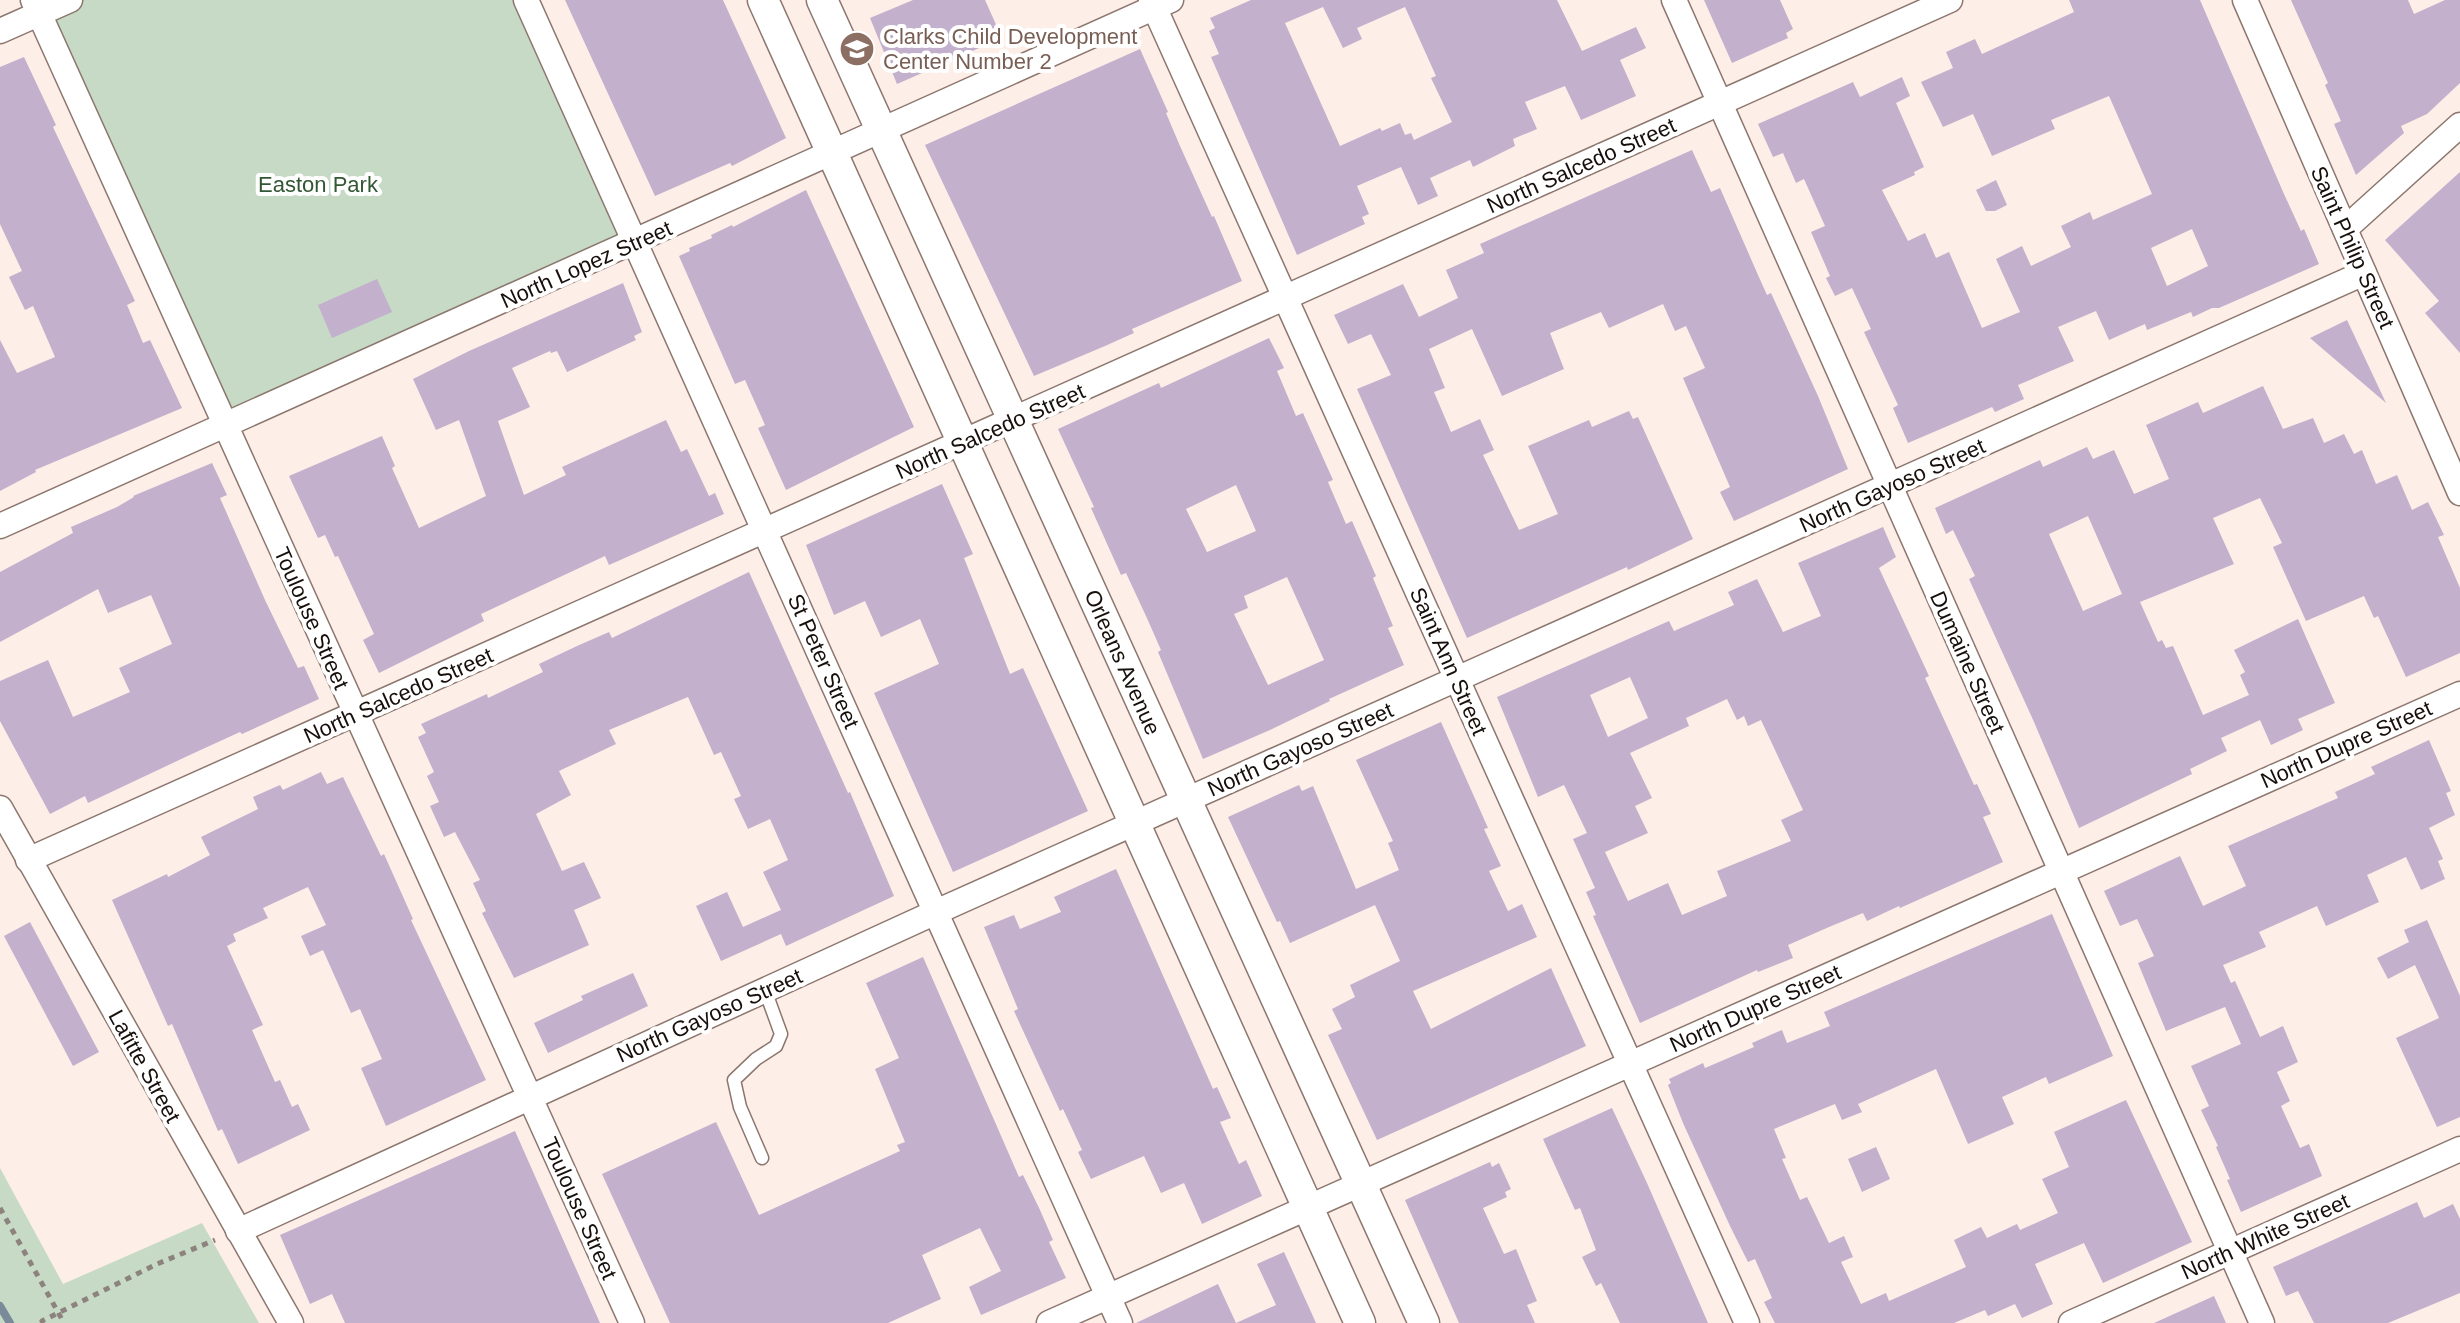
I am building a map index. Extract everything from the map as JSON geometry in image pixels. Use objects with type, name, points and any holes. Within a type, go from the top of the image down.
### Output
[{"type":"street","points":[[0,31],[37,7],[70,0]]},
{"type":"street","name":"St Peter Street","points":[[526,0],[1120,1323]]},
{"type":"street","points":[[763,0],[1360,1323]]},
{"type":"street","name":"Orleans Avenue","points":[[822,0],[1424,1323]]},
{"type":"street","name":"Dumaine Street","points":[[1674,0],[2262,1323]]},
{"type":"street","name":"North Salcedo Street","points":[[28,860],[1950,0]]},
{"type":"street","name":"Saint Philip Street","points":[[2245,0],[2460,493]]},
{"type":"street","name":"North Lopez Street","points":[[0,526],[882,131],[1159,2]]},
{"type":"street","name":"Saint Ann Street","points":[[1159,2],[1285,298],[1747,1323]]},
{"type":"street","name":"Toulouse Street","points":[[37,7],[632,1323]]},
{"type":"street","points":[[2345,229],[2460,125]]},
{"type":"street","name":"North Gayoso Street","points":[[238,1231],[936,912],[2364,273]]},
{"type":"street","name":"North Dupre Street","points":[[1049,1323],[2460,694]]},
{"type":"street","name":"Lafitte Street","points":[[0,808],[291,1323]]},
{"type":"street","name":"North White Street","points":[[2071,1323],[2460,1149]]},
{"type":"lane","points":[[762,1158],[740,1107],[734,1080],[756,1059],[776,1046],[781,1034],[765,990]]},
{"type":"path","points":[[0,1208],[64,1323]]},
{"type":"path","points":[[44,1323],[42,1321],[157,1264],[238,1231]]},
{"type":"green space","name":"Easton Park","points":[[70,0],[526,0],[635,242],[226,426],[40,14]]},
{"type":"green space","points":[[0,1168],[63,1284],[202,1223],[259,1323],[0,1323]]},
{"type":"building","points":[[565,0],[723,0],[786,138],[732,166],[730,163],[655,196]]},
{"type":"building","points":[[913,0],[985,0],[1002,38],[897,84],[870,18]]},
{"type":"building","points":[[1251,0],[1557,0],[1582,51],[1636,27],[1646,48],[1620,60],[1636,96],[1581,120],[1565,86],[1525,102],[1537,129],[1513,139],[1515,146],[1473,167],[1470,160],[1430,178],[1438,196],[1418,205],[1401,167],[1357,186],[1369,214],[1362,217],[1365,224],[1297,255],[1211,57],[1219,54],[1209,31],[1215,28],[1210,18]],"holes":[[[1323,7],[1343,48],[1362,39],[1357,28],[1405,7],[1436,76],[1431,78],[1452,122],[1414,140],[1411,133],[1405,135],[1400,123],[1382,131],[1380,128],[1340,146],[1285,23]]]},
{"type":"building","points":[[1704,0],[1780,0],[1793,29],[1786,33],[1788,38],[1732,63]]},
{"type":"building","points":[[2069,0],[2200,0],[2284,194],[2319,264],[2219,308],[2193,317],[2191,312],[2147,330],[2145,324],[2109,340],[2096,311],[2058,327],[2074,361],[2018,385],[2024,399],[1995,412],[1992,407],[1908,443],[1893,408],[1898,405],[1864,332],[1871,329],[1852,288],[1835,296],[1826,278],[1830,276],[1811,232],[1825,226],[1804,179],[1796,183],[1783,153],[1773,157],[1758,124],[1853,82],[1860,97],[1902,77],[1910,96],[1896,103],[1924,167],[1914,172],[1915,175],[1882,190],[1908,241],[1925,233],[1936,258],[1949,252],[1982,328],[2020,312],[1996,259],[2022,246],[2031,266],[2071,247],[2061,226],[2090,212],[2093,220],[2152,194],[2109,96],[2051,120],[2055,129],[1992,156],[1973,114],[1943,127],[1921,82],[1953,68],[1946,52],[1975,39],[1982,54],[2074,12]],"holes":[[[2192,229],[2208,266],[2167,286],[2151,248]]]},
{"type":"building","points":[[2291,0],[2408,0],[2414,14],[2445,0],[2460,0],[2460,83],[2427,114],[2401,126],[2404,133],[2356,175],[2334,124],[2341,121],[2325,85],[2328,83]]},
{"type":"building","points":[[1140,49],[1180,146],[1242,281],[1132,329],[1134,333],[1034,376],[925,145]]},
{"type":"building","points":[[24,57],[56,125],[53,127],[135,301],[127,305],[143,343],[150,340],[182,408],[35,470],[0,491],[0,340],[17,373],[55,357],[33,306],[25,310],[9,277],[22,271],[0,224],[0,67]]},
{"type":"building","points":[[1692,150],[1711,192],[1720,188],[1767,295],[1771,293],[1818,396],[1848,469],[1734,521],[1720,492],[1730,487],[1683,378],[1705,368],[1686,326],[1675,331],[1663,304],[1609,328],[1601,312],[1550,333],[1564,369],[1502,396],[1472,329],[1429,349],[1445,388],[1434,392],[1451,432],[1480,419],[1494,450],[1483,455],[1519,530],[1558,514],[1528,446],[1589,420],[1592,427],[1629,411],[1633,419],[1638,417],[1693,539],[1467,638],[1357,389],[1391,375],[1371,334],[1348,344],[1334,315],[1403,284],[1419,317],[1458,298],[1446,270],[1484,253],[1480,244]]},
{"type":"building","points":[[2460,172],[2460,353],[2425,313],[2439,301],[2385,240]]},
{"type":"building","points":[[1996,180],[2007,205],[1995,211],[1986,211],[1976,190]]},
{"type":"building","points":[[806,190],[914,427],[786,490],[758,428],[765,425],[745,380],[735,384],[679,256],[712,238],[711,235]]},
{"type":"building","points":[[377,279],[392,312],[332,338],[318,305]]},
{"type":"building","points":[[623,283],[642,332],[634,336],[636,340],[567,372],[557,351],[550,351],[512,368],[530,407],[498,421],[524,495],[566,475],[562,467],[666,420],[681,452],[687,449],[709,496],[715,493],[724,514],[609,565],[605,556],[481,614],[484,621],[379,673],[363,640],[374,634],[338,556],[335,557],[325,535],[318,538],[289,476],[382,436],[395,466],[392,468],[419,528],[486,496],[459,420],[436,430],[413,379]]},
{"type":"building","points":[[2347,320],[2386,403],[2310,338]]},
{"type":"building","points":[[1269,338],[1284,368],[1277,371],[1296,416],[1303,413],[1333,480],[1328,482],[1346,524],[1352,521],[1376,576],[1373,578],[1393,626],[1388,628],[1404,665],[1203,759],[1158,652],[1161,650],[1126,573],[1121,575],[1058,429],[1159,383],[1161,388]],"holes":[[[1236,485],[1256,531],[1207,552],[1186,509]],[[1287,577],[1324,660],[1268,685],[1234,614],[1248,608],[1244,596]]]},
{"type":"building","points":[[2263,386],[2283,429],[2313,418],[2324,443],[2344,434],[2354,454],[2362,450],[2376,484],[2397,475],[2412,510],[2428,502],[2444,535],[2438,537],[2460,588],[2460,653],[2406,677],[2378,616],[2374,618],[2364,596],[2306,621],[2273,547],[2282,543],[2260,498],[2213,518],[2234,564],[2140,602],[2158,642],[2162,640],[2166,648],[2173,646],[2203,715],[2249,695],[2240,675],[2245,672],[2234,650],[2298,619],[2335,703],[2298,719],[2303,730],[2271,745],[2260,720],[2221,738],[2227,751],[2190,769],[2192,774],[2079,828],[1969,579],[1975,576],[1953,530],[1946,534],[1935,508],[2040,460],[2043,467],[2087,447],[2093,459],[2114,450],[2134,494],[2169,479],[2146,425],[2198,402],[2203,413]],"holes":[[[2088,516],[2122,594],[2083,611],[2049,534]]]},
{"type":"building","points":[[212,463],[227,495],[220,498],[265,600],[298,668],[304,666],[319,699],[88,803],[85,796],[50,814],[0,721],[0,681],[48,660],[73,717],[130,692],[119,668],[172,644],[151,595],[108,613],[98,589],[0,642],[0,572],[73,533],[71,527],[117,507],[133,496]]},
{"type":"building","points":[[942,484],[973,554],[964,558],[1010,674],[1023,668],[1088,811],[953,872],[874,693],[939,664],[920,619],[881,637],[865,601],[834,615],[806,545]]},
{"type":"building","points":[[1883,527],[1896,557],[1879,568],[1929,676],[1925,678],[1974,785],[1977,784],[1991,814],[1983,817],[2003,862],[1867,921],[1863,913],[1788,945],[1793,958],[1757,970],[1640,1023],[1593,916],[1596,915],[1586,892],[1595,888],[1573,839],[1587,833],[1564,785],[1538,797],[1497,697],[1669,621],[1674,631],[1734,605],[1728,592],[1757,579],[1783,632],[1821,616],[1798,563]],"holes":[[[1630,677],[1648,718],[1608,737],[1590,695]],[[1727,699],[1737,720],[1744,716],[1748,726],[1761,720],[1803,810],[1781,820],[1791,841],[1717,871],[1727,896],[1682,915],[1668,883],[1628,901],[1605,852],[1648,833],[1635,806],[1652,798],[1630,753],[1689,726],[1686,718]]]},
{"type":"building","points":[[749,572],[894,896],[786,946],[781,934],[721,961],[696,906],[727,892],[743,927],[781,910],[763,872],[788,860],[770,819],[748,829],[734,799],[741,796],[721,752],[714,755],[688,697],[609,730],[616,744],[559,771],[571,795],[536,814],[562,871],[584,862],[601,898],[574,910],[589,945],[514,978],[482,913],[486,911],[473,883],[480,880],[455,832],[444,837],[430,806],[439,802],[427,776],[434,772],[418,737],[426,733],[421,724],[543,672],[539,664],[577,646],[609,632],[612,638]]},
{"type":"building","points":[[1441,722],[1488,828],[1484,829],[1501,866],[1489,871],[1508,911],[1522,904],[1537,937],[1413,991],[1431,1029],[1551,968],[1586,1046],[1377,1140],[1328,1035],[1342,1029],[1332,1009],[1355,997],[1350,985],[1400,961],[1375,905],[1290,943],[1228,817],[1299,785],[1302,791],[1313,786],[1356,889],[1399,870],[1388,843],[1393,841],[1356,760]]},
{"type":"building","points":[[2429,740],[2451,791],[2446,793],[2455,815],[2429,828],[2443,859],[2438,861],[2445,879],[2421,890],[2406,857],[2367,875],[2379,902],[2326,926],[2317,906],[2259,932],[2266,947],[2223,965],[2231,983],[2235,981],[2260,1037],[2283,1026],[2298,1062],[2277,1072],[2290,1101],[2281,1106],[2300,1148],[2309,1144],[2322,1176],[2241,1212],[2227,1180],[2230,1179],[2218,1146],[2201,1110],[2209,1106],[2191,1066],[2241,1044],[2225,1007],[2166,1031],[2138,963],[2154,956],[2137,919],[2120,926],[2104,891],[2180,856],[2203,906],[2246,886],[2228,846],[2338,798],[2335,792],[2375,774],[2371,767]]},
{"type":"building","points":[[321,772],[327,784],[343,777],[381,856],[384,854],[411,920],[486,1080],[386,1126],[361,1068],[382,1059],[360,1009],[351,1013],[323,950],[310,956],[301,936],[326,925],[308,887],[263,908],[268,918],[233,934],[236,941],[227,946],[263,1025],[252,1030],[275,1082],[280,1080],[292,1107],[298,1104],[310,1130],[238,1164],[222,1129],[218,1131],[172,1024],[168,1026],[112,900],[167,874],[168,877],[210,855],[201,837],[258,809],[253,797],[280,785],[283,790]]},
{"type":"building","points":[[1116,869],[1213,1089],[1217,1087],[1231,1118],[1220,1122],[1239,1164],[1246,1160],[1262,1196],[1202,1224],[1184,1183],[1161,1193],[1144,1156],[1091,1179],[1078,1152],[1082,1150],[1063,1109],[1060,1111],[1014,1011],[1018,1009],[984,927],[1014,915],[1020,929],[1061,912],[1054,897]]},
{"type":"building","points":[[2052,914],[2113,1056],[2049,1084],[2046,1077],[2002,1097],[2014,1124],[1968,1144],[1936,1069],[1858,1104],[1862,1112],[1842,1120],[1835,1104],[1774,1129],[1786,1158],[1782,1159],[1800,1200],[1807,1197],[1829,1243],[1844,1236],[1853,1257],[1841,1262],[1861,1304],[1886,1293],[1889,1301],[1966,1267],[1954,1240],[1981,1227],[1987,1238],[2017,1224],[2020,1230],[2058,1213],[2042,1179],[2069,1167],[2054,1132],[2126,1100],[2192,1242],[2103,1283],[2084,1243],[2035,1264],[2053,1304],[2022,1318],[2015,1304],[1988,1316],[1985,1310],[1954,1323],[1775,1323],[1764,1302],[1772,1298],[1755,1259],[1748,1262],[1730,1226],[1683,1123],[1668,1085],[1671,1083],[1669,1079],[1703,1063],[1705,1068],[1754,1047],[1752,1043],[1782,1030],[1787,1043],[1830,1026],[1824,1012]]},
{"type":"building","points":[[2427,920],[2460,996],[2460,1117],[2437,1127],[2396,1038],[2439,1018],[2415,965],[2388,979],[2377,958],[2409,942],[2404,930]]},
{"type":"building","points":[[30,922],[99,1052],[73,1066],[4,936]]},
{"type":"building","points":[[923,957],[1019,1177],[1023,1175],[1040,1210],[1053,1240],[1049,1242],[1066,1278],[981,1315],[969,1287],[1001,1271],[980,1228],[922,1255],[941,1299],[888,1323],[670,1323],[602,1174],[716,1122],[759,1215],[900,1151],[897,1145],[905,1142],[875,1069],[899,1058],[866,983]]},
{"type":"building","points":[[633,973],[648,1006],[548,1053],[534,1023],[583,1000],[581,996]]},
{"type":"building","points":[[1612,1108],[1708,1323],[1620,1323],[1601,1283],[1596,1286],[1582,1257],[1596,1250],[1580,1208],[1575,1210],[1543,1139]]},
{"type":"building","points":[[515,1131],[600,1323],[345,1323],[332,1294],[310,1304],[280,1235]]},
{"type":"building","points":[[1876,1147],[1890,1179],[1862,1192],[1848,1159]]},
{"type":"building","points":[[1490,1162],[1492,1167],[1499,1163],[1511,1189],[1505,1192],[1507,1197],[1483,1208],[1504,1254],[1516,1249],[1537,1301],[1527,1305],[1535,1323],[1459,1323],[1405,1200]]},
{"type":"building","points":[[2417,1202],[2424,1218],[2453,1204],[2460,1219],[2460,1293],[2388,1323],[2314,1323],[2298,1291],[2286,1296],[2273,1267]]},
{"type":"building","points":[[1284,1252],[1316,1323],[1236,1323],[1276,1305],[1257,1264]]},
{"type":"building","points":[[1218,1284],[1236,1323],[1136,1323]]},
{"type":"building","points":[[2214,1296],[2226,1323],[2154,1323]]},
{"type":"waterway","points":[[0,1306],[10,1323]]},
{"type":"place","name":"Clarks Child Development Center Number 2","points":[[857,49]]}]
